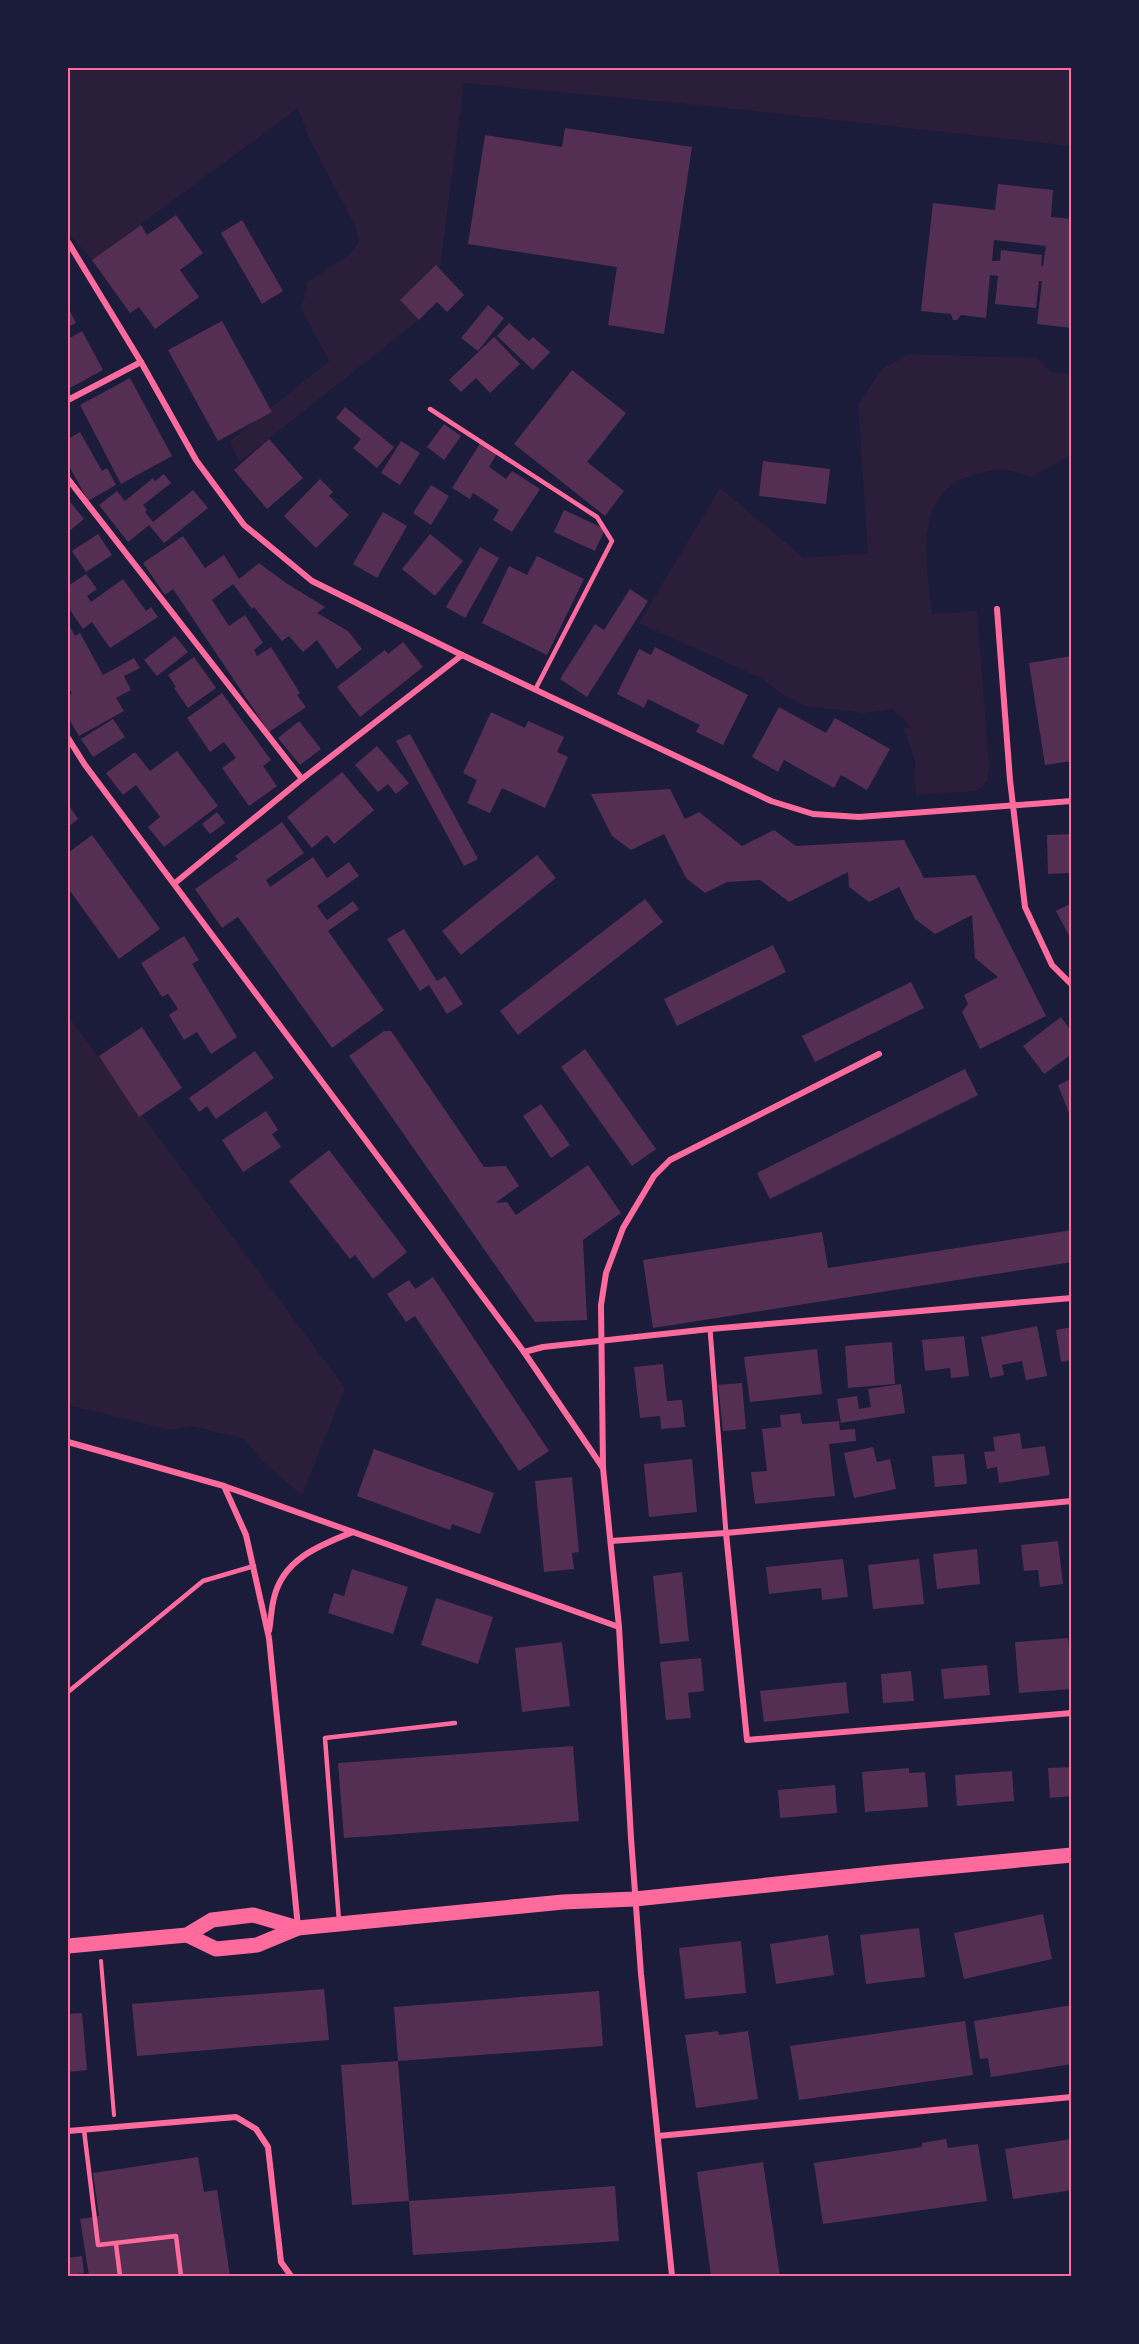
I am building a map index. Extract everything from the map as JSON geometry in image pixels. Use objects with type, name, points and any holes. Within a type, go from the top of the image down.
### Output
[{"type":"main road","points":[[187,1935],[216,1949],[257,1945],[298,1928],[563,1902],[635,1899],[1071,1855]]},
{"type":"main road","points":[[68,1946],[187,1935],[212,1920],[253,1915],[298,1928]]},
{"type":"street","points":[[68,242],[141,362],[196,460],[244,525],[312,581],[462,655],[771,801],[813,814],[859,818],[1071,801]]},
{"type":"street","points":[[68,400],[141,362]]},
{"type":"street","points":[[68,479],[302,779]]},
{"type":"street","points":[[997,609],[1013,806],[1025,907],[1052,965],[1071,985]]},
{"type":"street","points":[[174,883],[302,779],[462,655]]},
{"type":"street","points":[[68,738],[85,765],[524,1352],[603,1468]]},
{"type":"street","points":[[672,2277],[635,1899],[619,1627],[603,1468],[601,1305],[606,1274],[623,1228],[654,1176],[670,1160],[879,1054]]},
{"type":"street","points":[[524,1352],[543,1347],[710,1329],[1071,1298]]},
{"type":"street","points":[[710,1329],[726,1533],[747,1740],[1071,1713]]},
{"type":"street","points":[[68,1442],[224,1485],[619,1627]]},
{"type":"street","points":[[224,1485],[246,1535],[268,1638],[298,1928]]},
{"type":"street","points":[[611,1541],[726,1533],[1071,1501]]},
{"type":"street","points":[[268,1638],[274,1597],[285,1573],[314,1548],[353,1532]]},
{"type":"street","points":[[658,2136],[1071,2097]]},
{"type":"street","points":[[68,2131],[236,2117],[256,2129],[268,2147],[281,2262],[291,2277]]},
{"type":"lane","points":[[430,409],[597,518],[612,541],[536,690]]},
{"type":"lane","points":[[68,1692],[203,1581],[254,1566]]},
{"type":"lane","points":[[339,1924],[325,1738],[454,1723]]},
{"type":"lane","points":[[84,2130],[98,2246],[176,2236],[181,2277]]},
{"type":"lane","points":[[116,2244],[120,2277]]},
{"type":"path","points":[[99,1943],[115,2127]]},
{"type":"shaded area","points":[[68,68],[1071,68],[1071,146],[708,106],[464,83],[440,268],[400,300],[420,319],[239,462],[230,441],[329,361],[301,308],[307,282],[349,255],[359,242],[356,228],[309,138],[298,108],[92,260],[68,233]]},
{"type":"shaded area","points":[[909,354],[1038,358],[1051,372],[1071,374],[1071,455],[1031,477],[1002,470],[973,475],[953,484],[940,497],[931,514],[926,553],[932,614],[977,611],[989,767],[987,781],[977,791],[916,795],[915,761],[904,729],[911,727],[893,709],[863,713],[806,706],[786,697],[763,679],[639,623],[720,488],[804,558],[868,553],[858,404],[882,369]]},
{"type":"shaded area","points":[[68,1016],[345,1388],[302,1495],[261,1460],[245,1439],[191,1426],[170,1430],[68,1405]]},
{"type":"building","points":[[565,128],[692,147],[664,334],[608,325],[617,267],[468,244],[485,135],[562,147]]},
{"type":"building","points":[[998,184],[1053,190],[1051,217],[1072,219],[1072,328],[1037,324],[1042,281],[1039,281],[1036,308],[995,304],[998,276],[990,275],[986,318],[961,315],[957,320],[953,320],[951,314],[921,311],[933,203],[995,210]],"holes":[[[994,240],[1046,246],[1043,266],[1041,266],[1042,255],[1001,250],[1000,261],[992,261]]]},
{"type":"building","points":[[176,215],[203,253],[180,270],[199,297],[155,329],[139,307],[130,313],[92,260],[141,225],[147,235]]},
{"type":"building","points":[[242,220],[283,291],[262,304],[221,233]]},
{"type":"building","points":[[436,265],[464,295],[447,312],[437,302],[419,320],[400,300]]},
{"type":"building","points":[[488,305],[504,318],[478,351],[461,338]]},
{"type":"building","points":[[68,307],[76,323],[68,327]]},
{"type":"building","points":[[222,321],[272,412],[218,441],[168,350]]},
{"type":"building","points":[[509,323],[529,341],[533,337],[550,352],[533,370],[497,336]]},
{"type":"building","points":[[82,331],[103,370],[68,389],[68,339]]},
{"type":"building","points":[[494,337],[520,364],[490,393],[476,378],[461,392],[449,380]]},
{"type":"building","points":[[572,370],[626,413],[587,462],[624,491],[605,516],[514,444]]},
{"type":"building","points":[[130,378],[172,456],[121,484],[80,405]]},
{"type":"building","points":[[345,407],[394,447],[377,468],[353,448],[361,439],[336,418]]},
{"type":"building","points":[[444,424],[461,436],[444,460],[427,447]]},
{"type":"building","points":[[80,432],[102,471],[107,468],[116,485],[88,501],[68,464],[68,439]]},
{"type":"building","points":[[269,439],[303,478],[267,509],[234,470]]},
{"type":"building","points":[[401,441],[420,453],[400,485],[381,473]]},
{"type":"building","points":[[481,442],[498,452],[489,467],[506,479],[512,471],[540,489],[512,532],[493,520],[499,510],[473,493],[470,499],[452,488]]},
{"type":"building","points":[[763,461],[830,469],[826,504],[759,496]]},
{"type":"building","points":[[164,474],[171,483],[143,505],[147,510],[145,512],[153,522],[193,490],[208,508],[164,543],[149,525],[128,542],[99,505],[117,491],[125,501],[153,478],[155,481]]},
{"type":"building","points":[[320,479],[333,492],[329,496],[349,515],[316,548],[284,516]]},
{"type":"building","points":[[431,485],[449,496],[431,525],[413,513]]},
{"type":"building","points":[[68,499],[84,519],[68,532]]},
{"type":"building","points":[[564,510],[605,529],[595,551],[554,532]]},
{"type":"building","points":[[383,512],[407,526],[377,578],[353,564]]},
{"type":"building","points":[[98,534],[112,555],[86,572],[72,551]]},
{"type":"building","points":[[430,534],[463,561],[435,596],[402,569]]},
{"type":"building","points":[[183,536],[205,568],[224,555],[239,579],[259,563],[325,607],[317,613],[348,631],[362,649],[337,669],[317,640],[303,652],[289,636],[282,641],[254,607],[252,609],[233,584],[212,600],[229,626],[245,615],[263,643],[254,650],[257,656],[271,647],[300,693],[297,695],[306,707],[269,732],[173,589],[165,595],[143,563]]},
{"type":"building","points":[[480,547],[499,558],[465,618],[446,607]]},
{"type":"building","points":[[537,556],[584,579],[547,655],[482,623],[509,566],[527,575]]},
{"type":"building","points":[[86,574],[97,589],[87,596],[91,602],[123,579],[146,611],[151,607],[158,617],[110,648],[92,622],[83,629],[68,607],[68,586]]},
{"type":"building","points":[[630,589],[648,601],[587,697],[560,679],[595,624],[604,630]]},
{"type":"building","points":[[68,623],[75,636],[80,633],[103,675],[134,658],[140,668],[124,676],[131,690],[116,698],[124,711],[79,736],[68,717],[68,696],[72,693],[68,687]]},
{"type":"building","points":[[175,636],[188,652],[157,676],[144,660]]},
{"type":"building","points":[[403,642],[423,667],[360,717],[337,687],[385,650],[388,654]]},
{"type":"building","points":[[655,647],[748,695],[723,745],[696,732],[700,725],[648,699],[644,708],[617,694],[639,649],[651,655]]},
{"type":"building","points":[[1072,656],[1072,761],[1045,765],[1029,663]]},
{"type":"building","points":[[194,657],[216,688],[188,708],[168,675]]},
{"type":"building","points":[[222,693],[271,760],[263,766],[277,786],[249,806],[222,768],[236,758],[224,742],[210,752],[187,718]]},
{"type":"building","points":[[779,707],[826,733],[835,718],[890,749],[867,790],[841,775],[834,788],[784,760],[778,772],[752,757]]},
{"type":"building","points":[[491,712],[525,728],[528,721],[564,737],[557,752],[568,757],[545,808],[502,788],[490,813],[467,803],[477,780],[463,773]]},
{"type":"building","points":[[113,719],[125,737],[93,757],[81,739]]},
{"type":"building","points":[[299,721],[321,749],[300,765],[278,738]]},
{"type":"building","points":[[410,734],[478,859],[464,866],[396,741]]},
{"type":"building","points":[[377,746],[409,783],[396,794],[388,784],[378,792],[355,765]]},
{"type":"building","points":[[177,751],[218,806],[164,847],[148,827],[160,817],[136,785],[123,795],[106,773],[135,752],[150,771]]},
{"type":"building","points":[[342,772],[374,810],[334,844],[327,835],[312,848],[287,817]]},
{"type":"building","points":[[670,789],[685,819],[699,812],[742,846],[774,830],[796,846],[904,840],[924,878],[975,875],[1046,1016],[980,1049],[962,1012],[968,1004],[964,995],[998,977],[975,958],[972,915],[935,934],[915,919],[899,887],[869,902],[849,887],[848,872],[789,902],[760,880],[727,882],[705,893],[686,878],[664,834],[631,850],[612,836],[591,794]]},
{"type":"building","points":[[68,804],[78,819],[68,827]]},
{"type":"building","points":[[217,812],[225,823],[210,834],[202,824]]},
{"type":"building","points":[[282,822],[304,853],[266,880],[270,887],[313,857],[327,878],[349,862],[359,876],[317,906],[327,920],[353,901],[359,909],[328,931],[384,1010],[332,1048],[238,917],[222,928],[195,889],[238,859],[235,856]]},
{"type":"building","points":[[1072,834],[1072,873],[1048,874],[1047,835]]},
{"type":"building","points":[[92,835],[160,929],[119,959],[68,888],[68,853]]},
{"type":"building","points":[[537,855],[556,878],[461,955],[442,931]]},
{"type":"building","points":[[645,899],[663,922],[518,1035],[500,1011]]},
{"type":"building","points":[[1072,903],[1072,941],[1056,911]]},
{"type":"building","points":[[404,929],[437,981],[445,976],[463,1004],[447,1014],[429,985],[420,991],[387,939]]},
{"type":"building","points":[[184,936],[199,960],[192,964],[237,1037],[211,1054],[197,1032],[184,1040],[169,1015],[178,1009],[168,994],[162,997],[141,963]]},
{"type":"building","points":[[773,945],[786,972],[677,1026],[664,999]]},
{"type":"building","points":[[911,982],[924,1008],[815,1062],[802,1036]]},
{"type":"building","points":[[1061,1017],[1072,1032],[1072,1054],[1044,1074],[1023,1046]]},
{"type":"building","points":[[142,1027],[182,1088],[139,1117],[99,1056]]},
{"type":"building","points":[[384,1031],[391,1031],[484,1167],[506,1166],[519,1186],[495,1203],[507,1202],[516,1215],[588,1165],[621,1213],[583,1240],[587,1320],[535,1322],[349,1056]]},
{"type":"building","points":[[585,1049],[656,1149],[632,1166],[561,1067]]},
{"type":"building","points":[[255,1051],[274,1078],[216,1119],[207,1106],[199,1112],[189,1098]]},
{"type":"building","points":[[965,1069],[978,1095],[770,1199],[757,1173]]},
{"type":"building","points":[[1071,1079],[1071,1118],[1058,1085]]},
{"type":"building","points":[[541,1104],[570,1145],[551,1158],[523,1116]]},
{"type":"building","points":[[266,1111],[278,1130],[272,1134],[281,1147],[243,1172],[222,1140]]},
{"type":"building","points":[[329,1150],[407,1252],[373,1279],[355,1255],[350,1259],[289,1181]]},
{"type":"building","points":[[1072,1230],[1072,1262],[653,1328],[643,1260],[822,1232],[828,1268]]},
{"type":"building","points":[[433,1277],[549,1451],[519,1471],[415,1316],[406,1322],[387,1294],[409,1280],[415,1289]]},
{"type":"building","points":[[1037,1326],[1047,1376],[1026,1380],[1022,1361],[1002,1365],[1004,1375],[990,1378],[981,1337]]},
{"type":"building","points":[[1072,1327],[1072,1360],[1061,1362],[1056,1330]]},
{"type":"building","points":[[964,1336],[969,1376],[951,1378],[950,1368],[925,1371],[922,1340]]},
{"type":"building","points":[[892,1342],[895,1384],[848,1388],[845,1346]]},
{"type":"building","points":[[817,1349],[822,1394],[750,1402],[744,1357]]},
{"type":"building","points":[[663,1364],[667,1401],[682,1400],[685,1427],[661,1429],[660,1416],[640,1418],[634,1367]]},
{"type":"building","points":[[742,1383],[746,1429],[723,1431],[718,1385]]},
{"type":"building","points":[[901,1384],[905,1413],[841,1423],[837,1399],[857,1396],[859,1409],[871,1407],[868,1389]]},
{"type":"building","points":[[800,1413],[802,1424],[839,1421],[840,1430],[855,1429],[856,1441],[829,1444],[835,1496],[755,1504],[751,1472],[767,1471],[762,1429],[781,1427],[780,1415]]},
{"type":"building","points":[[1020,1433],[1022,1449],[1045,1446],[1050,1475],[999,1483],[997,1467],[987,1469],[984,1452],[995,1451],[993,1437]]},
{"type":"building","points":[[873,1447],[877,1462],[890,1459],[896,1489],[854,1498],[844,1453]]},
{"type":"building","points":[[374,1449],[494,1493],[480,1534],[452,1524],[450,1530],[357,1496]]},
{"type":"building","points":[[964,1454],[967,1484],[935,1487],[932,1456]]},
{"type":"building","points":[[692,1459],[697,1512],[649,1517],[644,1464]]},
{"type":"building","points":[[572,1477],[579,1552],[572,1553],[574,1569],[544,1572],[535,1481]]},
{"type":"building","points":[[1058,1541],[1063,1584],[1040,1587],[1038,1570],[1024,1571],[1021,1545]]},
{"type":"building","points":[[977,1549],[980,1584],[937,1589],[933,1554]]},
{"type":"building","points":[[843,1559],[848,1597],[822,1600],[821,1588],[769,1594],[766,1567]]},
{"type":"building","points":[[919,1559],[924,1604],[873,1609],[868,1565]]},
{"type":"building","points":[[352,1569],[408,1587],[393,1634],[328,1613],[334,1593],[344,1596]]},
{"type":"building","points":[[682,1572],[689,1641],[660,1644],[653,1576]]},
{"type":"building","points":[[436,1598],[493,1617],[478,1664],[421,1645]]},
{"type":"building","points":[[1068,1638],[1072,1689],[1019,1693],[1015,1642]]},
{"type":"building","points":[[562,1642],[570,1706],[522,1712],[515,1648]]},
{"type":"building","points":[[701,1658],[704,1691],[688,1693],[691,1718],[666,1720],[660,1662]]},
{"type":"building","points":[[987,1665],[990,1695],[944,1699],[941,1669]]},
{"type":"building","points":[[911,1671],[914,1701],[883,1703],[881,1674]]},
{"type":"building","points":[[846,1682],[849,1713],[764,1722],[760,1691]]},
{"type":"building","points":[[573,1746],[579,1821],[344,1838],[338,1763]]},
{"type":"building","points":[[1072,1767],[1072,1796],[1050,1798],[1048,1768]]},
{"type":"building","points":[[909,1768],[909,1773],[925,1772],[928,1807],[865,1812],[862,1772]]},
{"type":"building","points":[[1012,1771],[1014,1801],[957,1806],[955,1775]]},
{"type":"building","points":[[835,1785],[837,1813],[780,1818],[778,1790]]},
{"type":"building","points":[[1043,1914],[1052,1959],[964,1979],[954,1933]]},
{"type":"building","points":[[919,1928],[925,1977],[866,1984],[860,1935]]},
{"type":"building","points":[[828,1935],[834,1975],[776,1984],[770,1944]]},
{"type":"building","points":[[741,1941],[746,1993],[685,1999],[679,1948]]},
{"type":"building","points":[[324,1989],[329,2040],[137,2056],[132,2004]]},
{"type":"building","points":[[599,1991],[603,2046],[398,2061],[394,2007]]},
{"type":"building","points":[[1072,2005],[1072,2064],[991,2077],[988,2058],[980,2059],[974,2021]]},
{"type":"building","points":[[82,2013],[87,2070],[68,2072],[68,2014]]},
{"type":"building","points":[[965,2021],[973,2075],[799,2100],[790,2046]]},
{"type":"building","points":[[718,2031],[719,2035],[748,2031],[758,2099],[696,2108],[685,2035]]},
{"type":"building","points":[[398,2061],[409,2201],[352,2205],[341,2065]]},
{"type":"building","points":[[946,2139],[948,2148],[978,2144],[987,2201],[823,2224],[814,2163],[922,2147],[922,2143]]},
{"type":"building","points":[[1072,2139],[1072,2190],[1013,2199],[1005,2149]]},
{"type":"building","points":[[198,2157],[204,2192],[217,2190],[230,2276],[89,2276],[80,2219],[99,2216],[93,2173]]},
{"type":"building","points":[[763,2162],[780,2276],[711,2276],[697,2172]]},
{"type":"building","points":[[615,2186],[619,2241],[413,2255],[409,2201]]},
{"type":"building","points":[[82,2256],[84,2273],[68,2275],[68,2258]]}]
